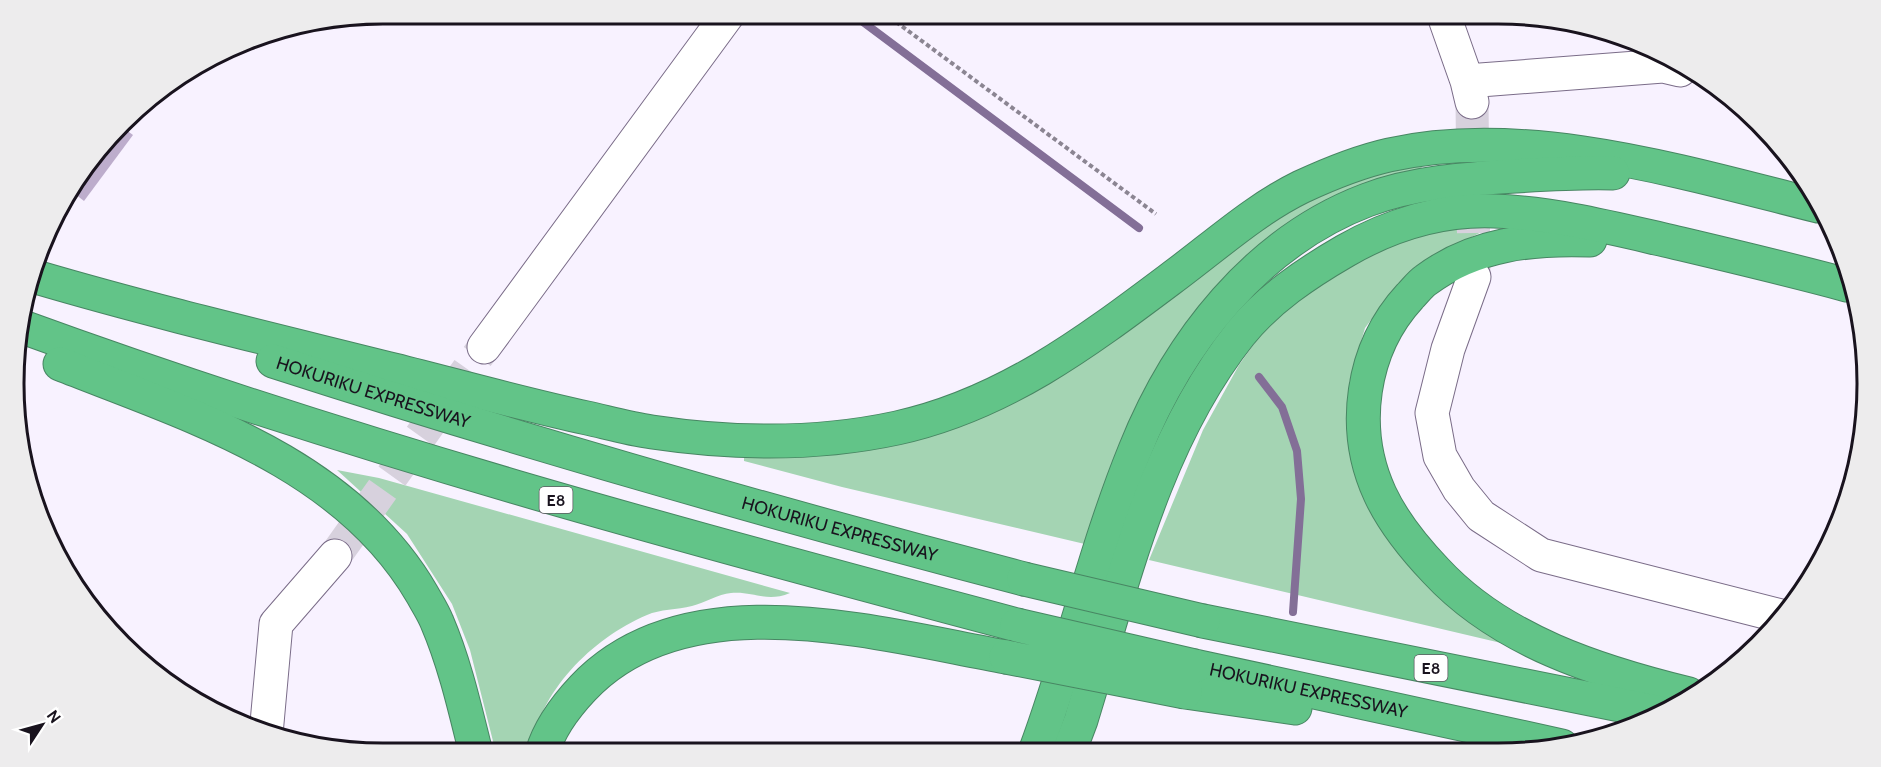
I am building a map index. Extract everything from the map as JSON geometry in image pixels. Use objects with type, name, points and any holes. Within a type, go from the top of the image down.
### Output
[{"type":"highway","points":[[39,280],[121,307],[649,432],[719,440],[839,437],[898,428],[952,412],[1007,390],[1053,364],[1098,334],[1245,223],[1295,190],[1343,168],[1391,155],[1448,147],[1511,147],[1575,151],[1650,165],[1809,204]]},
{"type":"highway","points":[[1038,743],[1052,707],[1111,518],[1135,450],[1162,390],[1189,347],[1217,309],[1249,275],[1283,246],[1323,222],[1366,201],[1415,186],[1466,179],[1541,174],[1610,173],[1723,182]]},
{"type":"highway","points":[[1072,743],[1142,521],[1185,419],[1212,374],[1241,333],[1277,297],[1317,267],[1358,243],[1401,225],[1449,212],[1494,211],[1605,226],[1843,284]]},
{"type":"highway","points":[[1681,692],[1632,680],[1569,659],[1517,632],[1476,606],[1437,572],[1405,535],[1380,494],[1364,445],[1363,398],[1375,348],[1396,311],[1425,280],[1464,258],[1514,242],[1560,239],[1708,250]]},
{"type":"highway","name":"HOKURIKU EXPRESSWAY","points":[[121,307],[377,394],[598,462],[807,522],[1024,579],[1203,621],[1649,710]]},
{"type":"highway","name":"HOKURIKU EXPRESSWAY","points":[[28,330],[97,366],[348,436],[545,496],[791,566],[1017,625],[1190,679],[1533,741]]},
{"type":"highway","points":[[26,349],[97,366],[283,460],[328,490],[373,529],[409,573],[437,621],[455,672],[473,743]]},
{"type":"highway","points":[[547,743],[565,707],[595,675],[635,649],[683,630],[733,622],[783,622],[853,630],[1006,657],[1190,679]]},
{"type":"street","points":[[484,347],[722,24]]},
{"type":"street","points":[[1446,24],[1469,91],[1663,66],[1668,67]]},
{"type":"street","points":[[1474,277],[1448,349],[1432,413],[1440,456],[1459,489],[1481,516],[1541,555],[1773,614]]},
{"type":"street","points":[[267,724],[276,624],[335,556]]},
{"type":"path","points":[[898,24],[1156,214]]},
{"type":"green space","points":[[1421,159],[1422,172],[1248,260],[1089,545],[842,487],[744,461],[744,447],[1002,405],[1080,364],[1317,188]]},
{"type":"green space","points":[[1506,220],[1433,256],[1397,285],[1365,328],[1349,383],[1349,434],[1358,479],[1518,647],[1149,560],[1203,430],[1239,365],[1279,309],[1338,268],[1445,223]]},
{"type":"green space","points":[[337,470],[379,478],[790,593],[774,597],[739,593],[726,594],[692,606],[652,613],[626,625],[588,653],[556,688],[544,709],[532,743],[493,743],[470,650],[452,604],[407,534]]},
{"type":"building","points":[[127,131],[133,135],[84,201],[77,196],[98,165]]},
{"type":"waterway","points":[[866,24],[1139,228]]},
{"type":"waterway","points":[[1259,377],[1282,407],[1297,451],[1301,499],[1293,612]]},
{"type":"tunnel","points":[[1472,102],[1474,277]]},
{"type":"tunnel","points":[[335,556],[484,347]]}]
